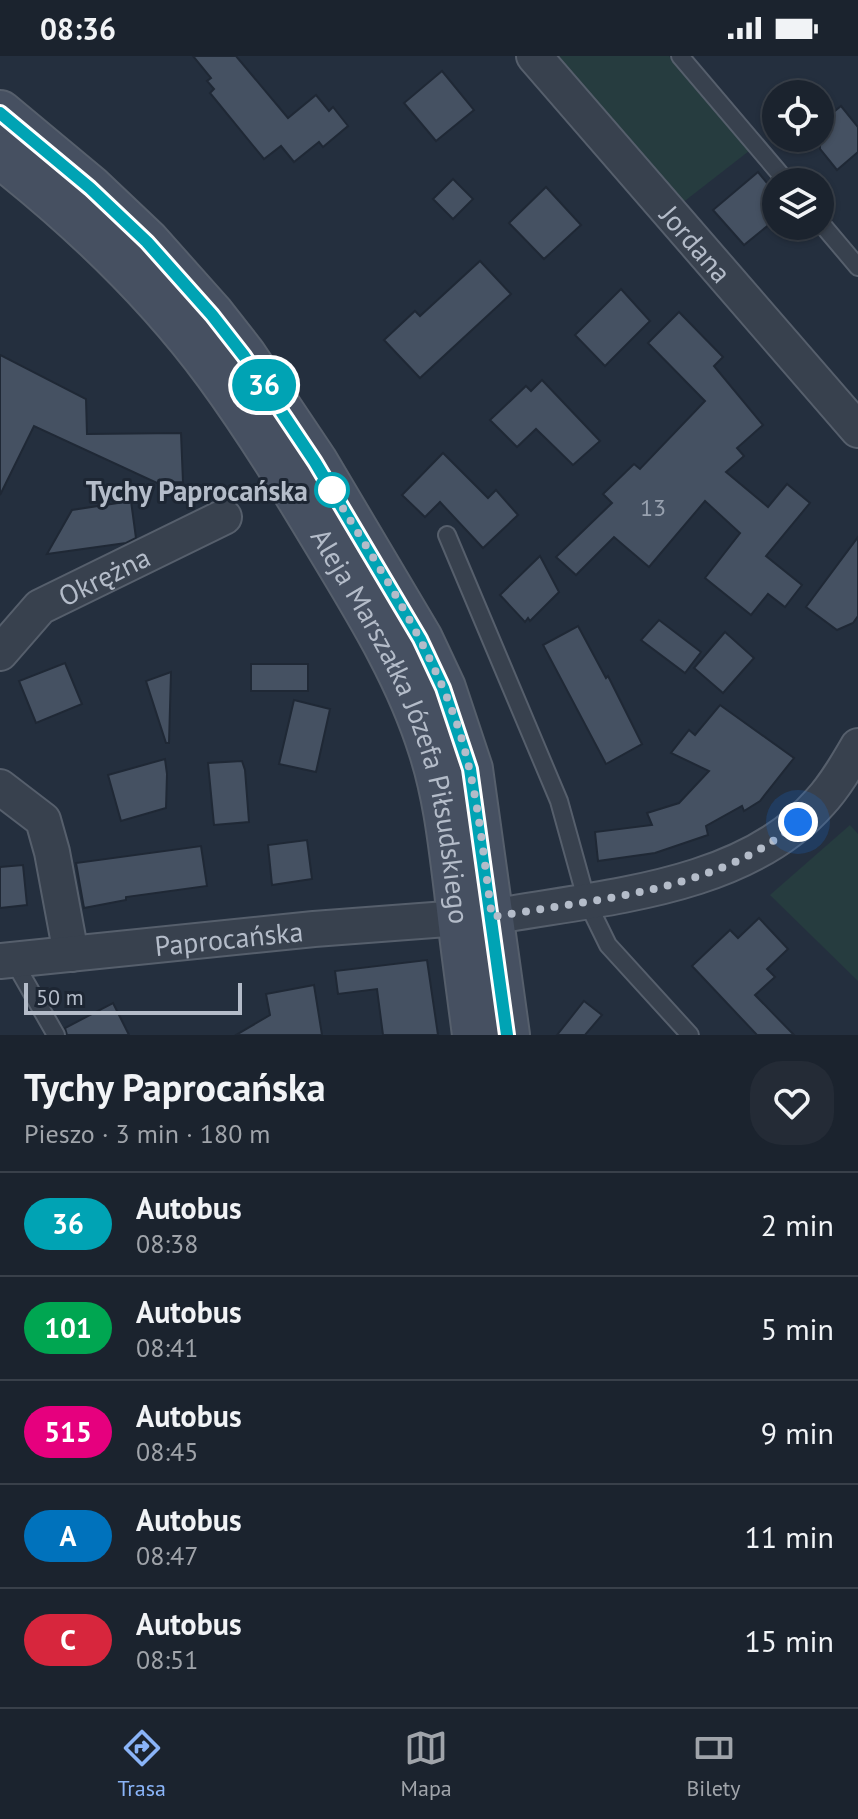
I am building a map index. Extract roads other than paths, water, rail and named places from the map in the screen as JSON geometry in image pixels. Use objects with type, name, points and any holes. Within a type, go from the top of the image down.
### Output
[{"type":"main road","name":"Aleja Marszałka Józefa Piłsudskiego","points":[[0,113],[90,188],[147,242],[212,315],[244,356],[315,462],[390,585],[443,688],[470,769],[476,917],[475,1035]]},
{"type":"main road","name":"Aleja Marszałka Józefa Piłsudskiego","points":[[0,155],[41,187],[100,241],[166,311],[217,372],[360,598],[406,683],[431,748],[507,1035]]},
{"type":"street","name":"Jordana","points":[[534,56],[858,430]]},
{"type":"street","name":"Okrężna","points":[[0,653],[40,607],[224,517]]},
{"type":"street","name":"Paprocańska","points":[[6,960],[314,929],[476,917],[587,902],[725,868],[776,841],[820,802],[858,746]]},
{"type":"street","points":[[0,787],[43,820],[71,954]]},
{"type":"lane","points":[[680,56],[775,168]]},
{"type":"lane","points":[[834,239],[858,267]]},
{"type":"lane","points":[[447,535],[559,801],[587,902],[608,945],[690,1035]]},
{"type":"lane","points":[[6,960],[56,1035]]},
{"type":"place","name":"Tychy Paprocańska","points":[[332,490]]}]
